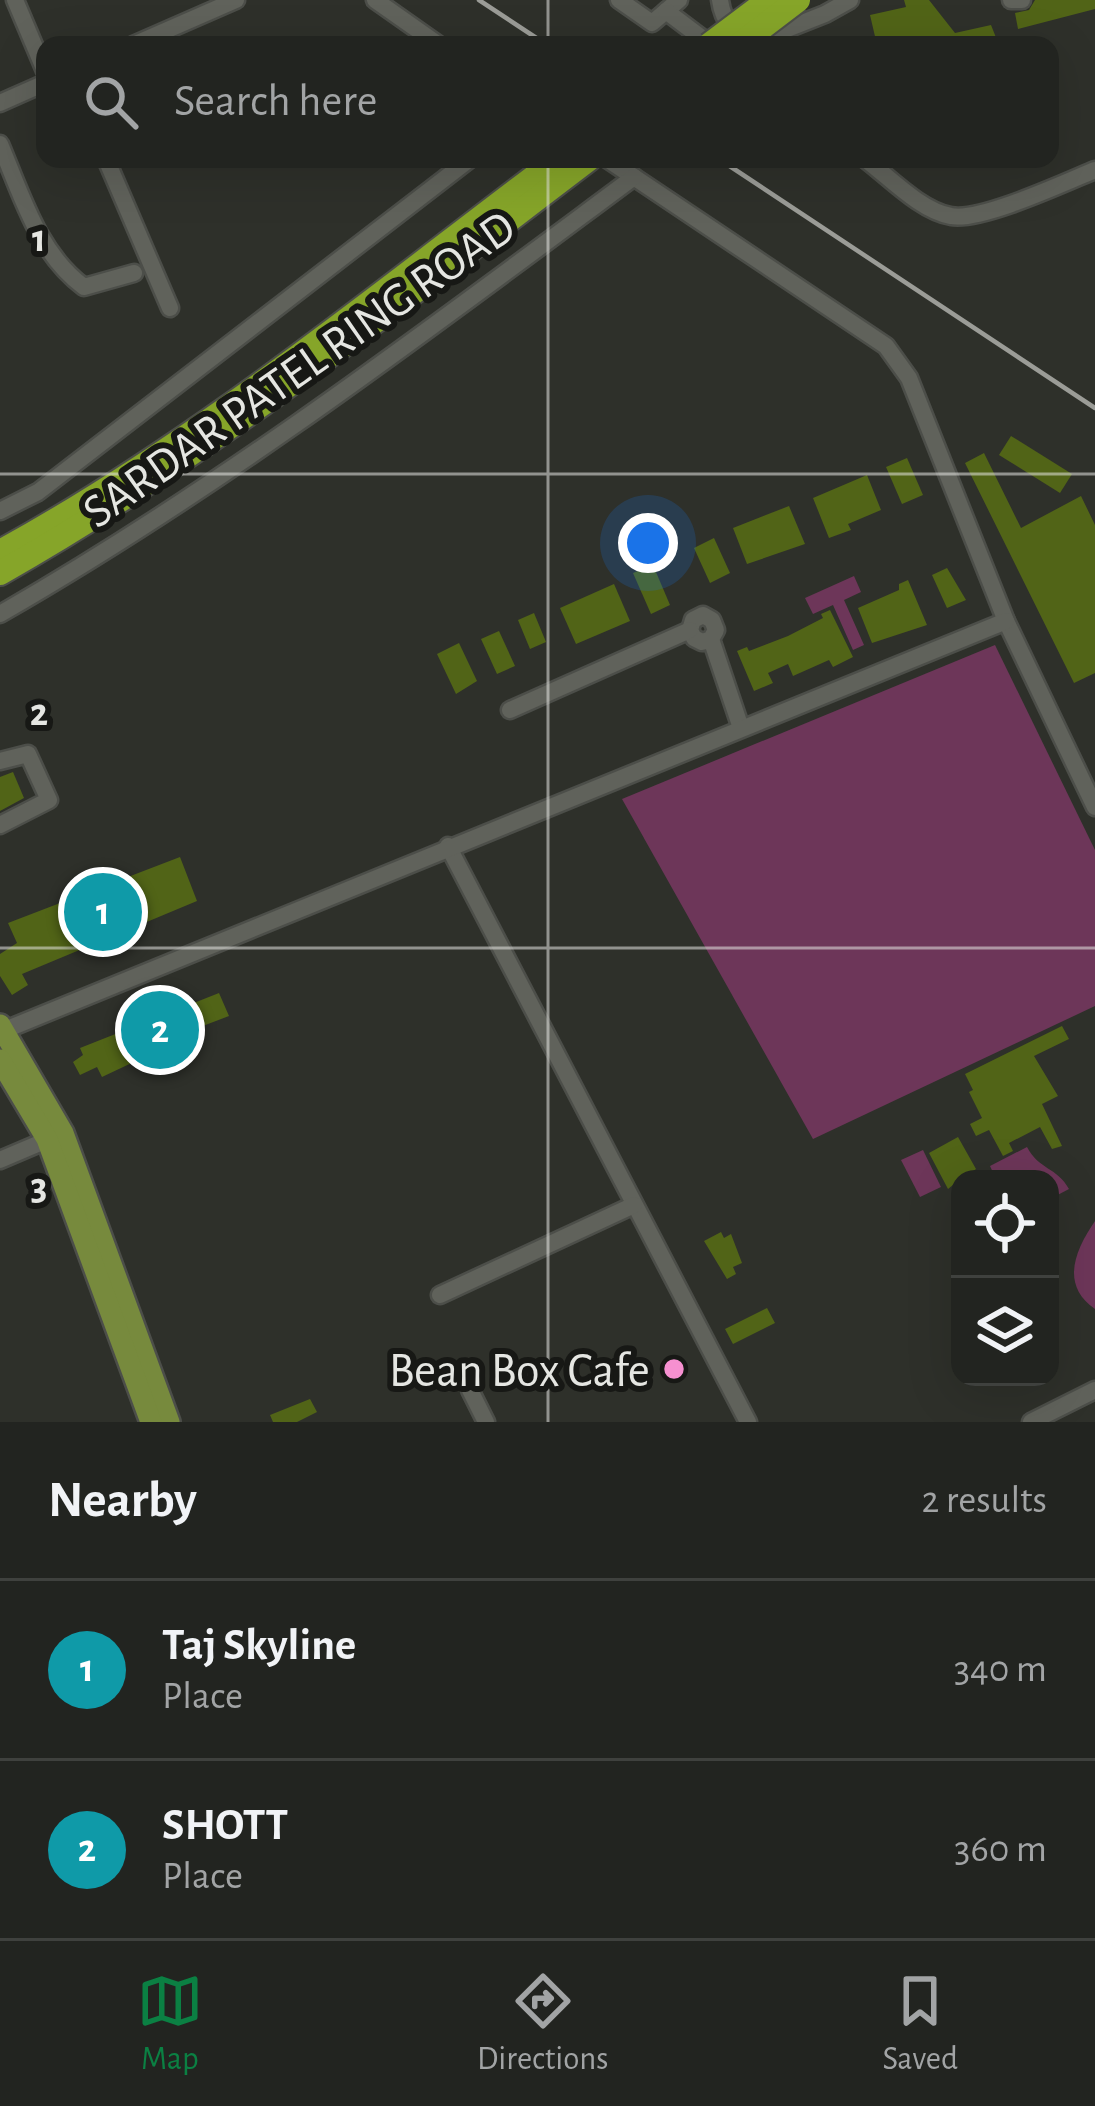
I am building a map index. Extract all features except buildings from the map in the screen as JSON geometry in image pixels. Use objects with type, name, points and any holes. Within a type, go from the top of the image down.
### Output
[{"type":"highway","points":[[722,36],[769,0]]},
{"type":"highway","points":[[751,36],[798,0]]},
{"type":"highway","points":[[0,552],[63,518],[242,395],[546,168]]},
{"type":"highway","points":[[0,573],[72,532],[252,409],[577,168]]},
{"type":"main road","points":[[1,1029],[55,1136],[169,1422]]},
{"type":"main road","points":[[0,1060],[55,1136],[151,1422]]},
{"type":"street","points":[[15,0],[36,49]]},
{"type":"street","points":[[154,36],[236,0]]},
{"type":"street","points":[[375,0],[426,36]]},
{"type":"street","points":[[619,0],[666,11],[698,36]]},
{"type":"street","points":[[720,0],[722,17],[740,36]]},
{"type":"street","points":[[772,36],[850,0]]},
{"type":"street","points":[[1010,0],[1022,0]]},
{"type":"street","points":[[0,103],[36,87]]},
{"type":"street","points":[[0,144],[42,240],[67,274],[84,287],[134,273]]},
{"type":"street","points":[[110,168],[170,308]]},
{"type":"street","name":"SARDAR PATEL RING ROAD","points":[[0,511],[38,492],[458,168]]},
{"type":"street","points":[[620,168],[886,346],[910,377],[1006,621],[1095,807]]},
{"type":"street","points":[[877,168],[923,203],[951,217],[975,215],[1095,170]]},
{"type":"street","name":"SARDAR PATEL RING ROAD","points":[[0,614],[82,566],[311,415],[634,177]]},
{"type":"street","points":[[510,710],[690,630],[693,620],[703,615],[716,630],[711,639],[741,728]]},
{"type":"street","points":[[1,1029],[1006,621]]},
{"type":"street","points":[[0,761],[28,754],[49,800],[0,825]]},
{"type":"street","points":[[448,847],[748,1422]]},
{"type":"street","points":[[0,1160],[55,1136]]},
{"type":"street","points":[[440,1295],[634,1204]]},
{"type":"street","points":[[470,1390],[486,1422]]},
{"type":"street","points":[[1031,1422],[1095,1390]]},
{"type":"shaded area","points":[[854,576],[861,592],[844,600],[864,645],[853,650],[833,605],[813,614],[805,598]]},
{"type":"shaded area","points":[[995,645],[1095,850],[1095,1006],[813,1139],[622,799]]},
{"type":"shaded area","points":[[1027,1147],[1051,1170],[992,1170],[990,1166]]},
{"type":"shaded area","points":[[923,1150],[941,1187],[920,1197],[901,1160]]},
{"type":"shaded area","points":[[1059,1176],[1069,1189],[1059,1194]]},
{"type":"shaded area","points":[[1095,1221],[1095,1309],[1077,1289],[1074,1267]]},
{"type":"railway","points":[[479,0],[533,36]]},
{"type":"railway","points":[[733,168],[1095,408]]},
{"type":"place","name":"Taj Skyline","points":[[103,912]]},
{"type":"place","name":"SHOTT","points":[[160,1030]]},
{"type":"place","name":"Bean Box Cafe","points":[[674,1369]]}]
